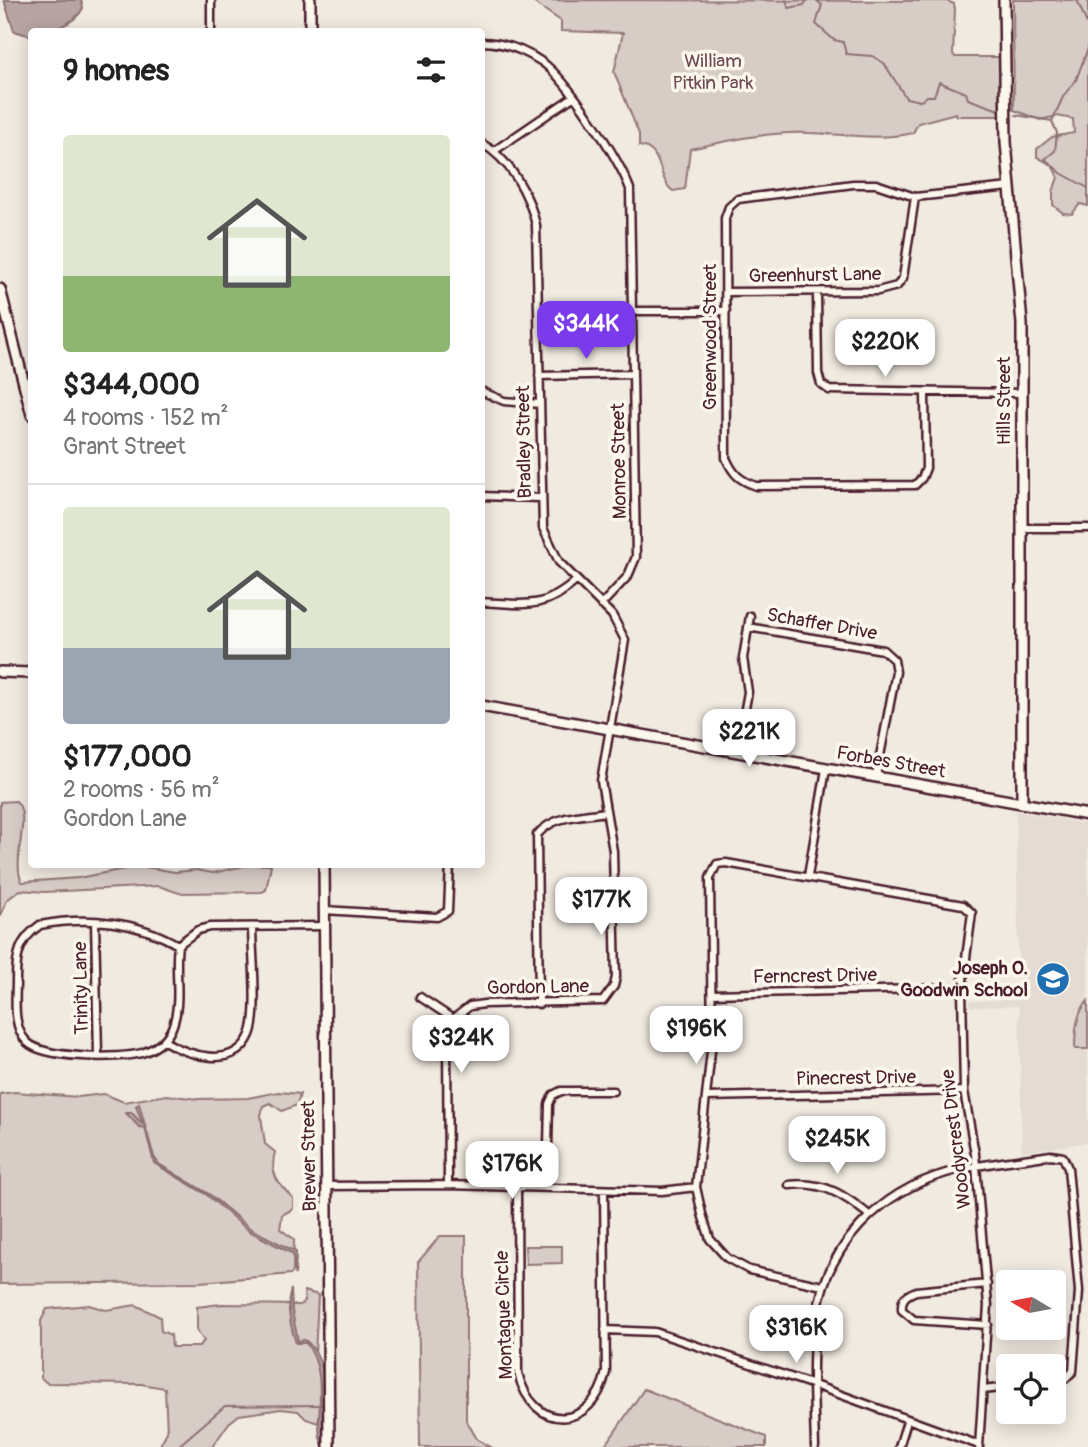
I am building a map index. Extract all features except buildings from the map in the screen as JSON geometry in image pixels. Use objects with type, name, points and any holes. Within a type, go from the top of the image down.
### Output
[{"type":"main road","points":[[310,0],[310,28]]},
{"type":"main road","name":"Hills Street","points":[[1003,0],[1006,142],[1022,324],[1022,803]]},
{"type":"main road","points":[[0,289],[28,399]]},
{"type":"main road","points":[[0,672],[28,673]]},
{"type":"main road","name":"Forbes Street","points":[[485,707],[1088,815]]},
{"type":"main road","name":"Brewer Street","points":[[324,868],[329,1447]]},
{"type":"street","points":[[211,0],[211,28]]},
{"type":"street","name":"Monroe Street","points":[[485,43],[510,46],[544,63],[573,97],[617,161],[630,189],[636,556],[628,576],[601,606]]},
{"type":"street","points":[[494,151],[573,97]]},
{"type":"street","name":"Bradley Street","points":[[485,145],[494,151],[524,190],[536,225],[540,498],[549,545],[576,581],[621,627],[625,640],[610,729]]},
{"type":"street","name":"Greenwood Street","points":[[925,393],[926,468],[915,485],[756,486],[741,481],[732,472],[726,458],[725,218],[729,206],[738,199],[853,184],[876,184],[915,197],[1010,187]]},
{"type":"street","name":"Greenhurst Lane","points":[[726,292],[878,291],[897,286],[903,278],[915,197]]},
{"type":"street","points":[[817,293],[818,373],[821,384],[838,392],[1021,393]]},
{"type":"street","points":[[632,311],[726,311]]},
{"type":"street","points":[[539,376],[633,374]]},
{"type":"street","points":[[485,393],[504,401],[540,404]]},
{"type":"street","points":[[485,496],[540,498]]},
{"type":"street","points":[[1023,528],[1088,528]]},
{"type":"street","points":[[485,601],[542,604],[558,598],[576,581]]},
{"type":"street","points":[[737,752],[748,692],[743,658],[750,616]]},
{"type":"street","name":"Schaffer Drive","points":[[748,627],[883,650],[894,660],[896,672],[876,777]]},
{"type":"street","name":"Gordon Lane","points":[[453,1019],[470,1006],[603,1001],[614,986],[613,851],[601,781],[610,729]]},
{"type":"street","points":[[823,1286],[749,1270],[727,1258],[710,1239],[696,1186],[707,1097],[712,994],[712,870],[717,864],[726,863],[808,876],[826,769]]},
{"type":"street","points":[[538,1004],[537,835],[545,825],[557,820],[605,812]]},
{"type":"street","points":[[324,910],[437,917],[448,911],[450,868]]},
{"type":"street","name":"Woodycrest Drive","points":[[808,876],[968,908],[973,920],[962,988],[964,1091],[977,1166],[987,1284],[988,1325],[979,1446]]},
{"type":"street","points":[[56,922],[95,922],[137,926],[178,945],[175,1017],[164,1041],[140,1053],[98,1055],[60,1054],[35,1048],[25,1041],[16,1018],[16,959],[19,947],[29,933],[40,925],[56,922]]},
{"type":"street","name":"Trinity Lane","points":[[95,922],[98,1055]]},
{"type":"street","points":[[178,945],[198,930],[210,927],[324,926]]},
{"type":"street","points":[[164,1041],[183,1053],[202,1057],[225,1055],[243,1046],[253,1022],[252,927]]},
{"type":"street","name":"Ferncrest Drive","points":[[712,994],[962,988]]},
{"type":"street","points":[[420,997],[453,1019],[447,1043],[448,1185]]},
{"type":"street","points":[[547,1188],[549,1104],[552,1095],[561,1091],[613,1091]]},
{"type":"street","name":"Pinecrest Drive","points":[[707,1097],[964,1091]]},
{"type":"street","points":[[815,1447],[814,1339],[823,1286],[845,1244],[869,1215],[890,1198],[915,1184],[977,1166],[1051,1155],[1063,1157],[1068,1168],[1079,1291],[1073,1371],[1066,1375]]},
{"type":"street","points":[[789,1185],[810,1182],[832,1188],[869,1215]]},
{"type":"street","points":[[326,1186],[448,1185],[604,1191],[662,1191],[696,1186]]},
{"type":"street","name":"Montague Circle","points":[[517,1188],[518,1373],[523,1392],[533,1407],[554,1417],[572,1417],[590,1408],[602,1390],[606,1372],[604,1191]]},
{"type":"street","points":[[987,1284],[916,1291],[906,1295],[901,1302],[901,1310],[914,1320],[988,1325]]},
{"type":"street","points":[[1079,1291],[1088,1291]]},
{"type":"street","points":[[605,1330],[654,1332],[814,1385],[979,1446]]},
{"type":"street","points":[[983,1390],[996,1388]]},
{"type":"street","points":[[899,1447],[907,1421]]},
{"type":"shaded area","points":[[4,0],[81,0],[83,8],[68,23],[56,28],[28,28],[28,35],[14,31]]},
{"type":"shaded area","name":"Joseph O. Goodwin School","points":[[1016,811],[1088,824],[1088,1142],[1022,1152],[1019,1006],[970,1007],[970,1001],[1019,1000]]},
{"type":"shaded area","points":[[139,1104],[154,1157],[159,1164],[209,1194],[251,1229],[296,1252],[295,1275],[293,1254],[249,1231],[207,1195],[154,1163],[145,1128],[139,1127],[126,1113],[132,1113],[143,1125],[136,1106]]},
{"type":"shaded area","points":[[291,1289],[298,1341],[305,1340],[314,1350],[323,1375],[324,1447],[319,1427],[318,1371],[306,1343],[296,1343],[289,1309]]},
{"type":"green space","name":"William Pitkin Park","points":[[530,0],[947,1],[954,4],[955,9],[955,57],[999,57],[1000,116],[957,116],[956,113],[918,123],[913,133],[900,135],[874,137],[780,134],[749,137],[690,149],[685,189],[673,191],[664,180],[653,152],[639,146],[639,134],[614,72],[623,33],[561,31],[561,21]]},
{"type":"green space","points":[[1013,0],[1088,0],[1088,206],[1080,204],[1072,214],[1063,213],[1053,205],[1053,192],[1058,177],[1052,165],[1037,157],[1037,149],[1052,137],[1074,133],[1073,119],[1057,116],[1040,120],[1014,110]]},
{"type":"green space","points":[[16,801],[20,808],[22,827],[19,873],[22,882],[78,878],[130,868],[213,873],[235,868],[270,868],[266,890],[179,893],[159,886],[45,892],[20,890],[7,900],[0,917],[0,802]]},
{"type":"green space","points":[[1088,1001],[1088,1049],[1075,1049],[1079,1017]]},
{"type":"green space","points":[[15,1092],[78,1097],[104,1094],[124,1102],[167,1095],[198,1099],[248,1098],[278,1092],[300,1094],[297,1105],[282,1111],[270,1103],[263,1106],[261,1116],[265,1144],[275,1152],[274,1173],[293,1198],[293,1209],[282,1215],[280,1229],[294,1239],[293,1271],[291,1274],[200,1282],[0,1284],[0,1094]]},
{"type":"green space","points":[[440,1236],[466,1236],[466,1420],[477,1439],[491,1447],[420,1447],[418,1262]]},
{"type":"green space","points":[[525,1246],[562,1246],[562,1263],[526,1264]]},
{"type":"green space","points":[[304,1291],[318,1295],[315,1356],[321,1375],[322,1401],[318,1423],[306,1419],[298,1411],[281,1409],[239,1415],[229,1423],[212,1447],[159,1447],[167,1432],[165,1388],[141,1384],[47,1383],[41,1378],[41,1321],[47,1309],[89,1305],[106,1310],[136,1305],[160,1317],[161,1331],[171,1335],[172,1347],[198,1347],[204,1341],[197,1330],[197,1307],[221,1304],[300,1305],[305,1301]]},
{"type":"green space","points":[[644,1389],[766,1437],[766,1447],[601,1447],[608,1442]]},
{"type":"waterway","points":[[786,0],[789,8],[804,5],[807,0]]},
{"type":"waterway","points":[[816,0],[822,5],[816,24],[834,40],[843,42],[846,54],[872,56],[884,63],[906,98],[921,101],[927,96],[934,96],[939,82],[966,93],[968,99],[999,110]]},
{"type":"waterway","points":[[1077,0],[1088,26]]},
{"type":"waterway","points":[[1088,48],[1076,80],[1064,95],[1052,121],[1057,133],[1055,151],[1045,159],[1061,173],[1088,188]]},
{"type":"waterway","points":[[1016,115],[1052,121]]},
{"type":"waterway","points":[[177,1447],[225,1406],[321,1405]]},
{"type":"place","name":"Joseph O. Goodwin School","points":[[1053,979]]}]
